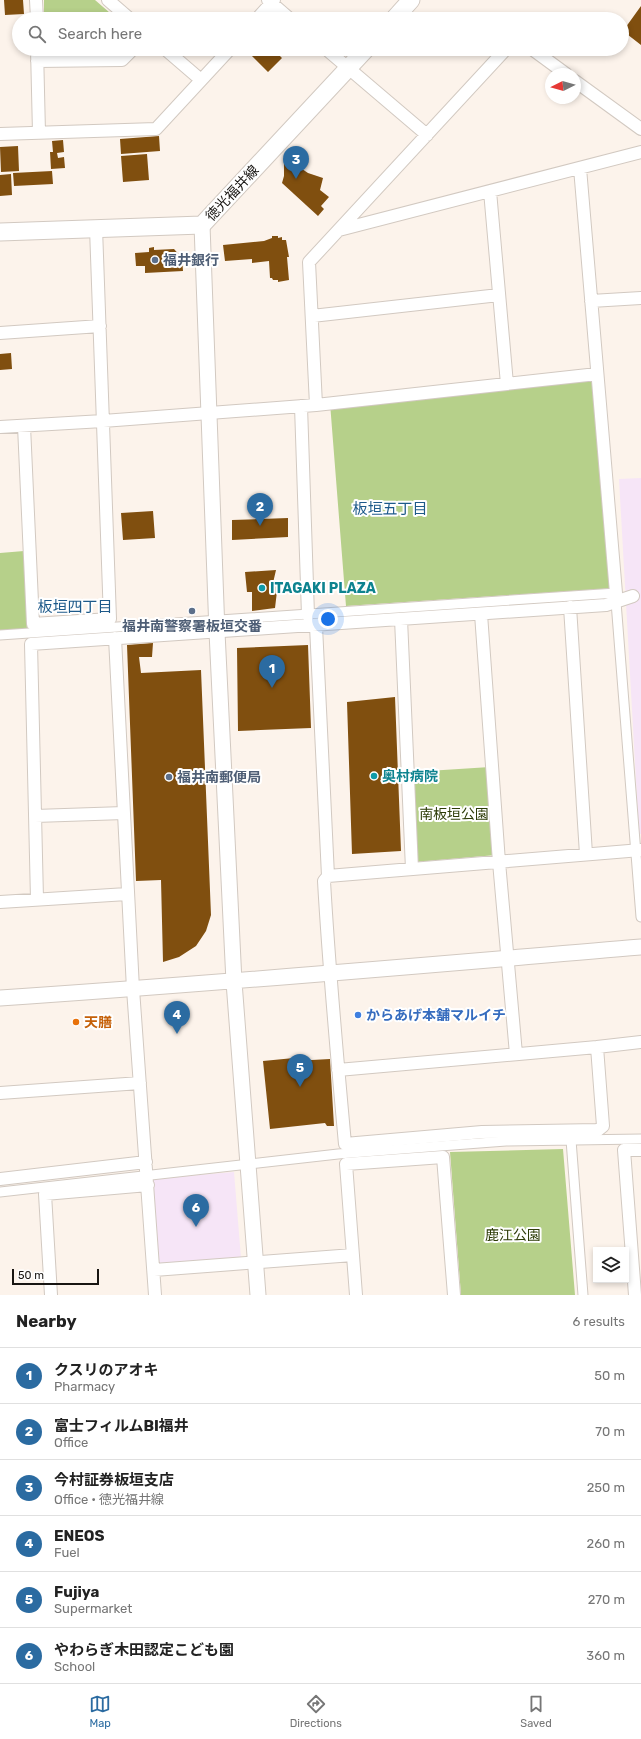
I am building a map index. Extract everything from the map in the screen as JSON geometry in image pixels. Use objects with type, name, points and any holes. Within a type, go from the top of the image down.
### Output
[{"type":"main road","points":[[400,12],[411,0]]},
{"type":"main road","name":"徳光福井線","points":[[0,232],[202,225],[360,56]]},
{"type":"street","points":[[36,0],[37,12]]},
{"type":"street","points":[[108,0],[122,12]]},
{"type":"street","points":[[262,12],[271,1],[283,12]]},
{"type":"street","points":[[37,56],[39,133]]},
{"type":"street","points":[[54,56],[122,60],[126,56]]},
{"type":"street","points":[[173,56],[201,80]]},
{"type":"street","points":[[0,134],[156,129],[223,56]]},
{"type":"street","points":[[334,56],[427,135]]},
{"type":"street","points":[[316,405],[309,262],[500,56]]},
{"type":"street","points":[[542,56],[558,68]]},
{"type":"street","points":[[581,84],[641,129]]},
{"type":"street","points":[[338,230],[641,152]]},
{"type":"street","points":[[580,168],[638,850],[641,917]]},
{"type":"street","points":[[490,191],[507,384]]},
{"type":"street","points":[[202,225],[217,626],[234,982],[258,1295]]},
{"type":"street","points":[[24,426],[32,624],[110,619],[96,228]]},
{"type":"street","points":[[312,316],[499,295]]},
{"type":"street","points":[[591,301],[641,298]]},
{"type":"street","points":[[0,333],[100,326]]},
{"type":"street","points":[[0,427],[316,405],[597,374]]},
{"type":"street","points":[[300,406],[308,615]]},
{"type":"street","points":[[37,900],[31,644],[115,638],[308,615],[633,596]]},
{"type":"street","points":[[0,635],[217,626],[316,626],[606,605],[616,598]]},
{"type":"street","points":[[570,607],[586,854]]},
{"type":"street","points":[[481,614],[499,862],[516,1054]]},
{"type":"street","points":[[401,619],[412,869]]},
{"type":"street","points":[[316,626],[328,876],[324,881],[329,972],[345,1144],[482,1132],[598,1130],[603,1126],[597,1047]]},
{"type":"street","points":[[115,638],[133,989],[155,1295]]},
{"type":"street","points":[[35,816],[124,813]]},
{"type":"street","points":[[328,876],[638,850]]},
{"type":"street","points":[[0,902],[128,894]]},
{"type":"street","points":[[0,998],[234,982],[329,972],[641,947]]},
{"type":"street","points":[[338,1070],[641,1042]]},
{"type":"street","points":[[0,1094],[140,1083]]},
{"type":"street","points":[[51,1295],[45,1194],[147,1181],[248,1165],[338,1154],[506,1141],[641,1139]]},
{"type":"street","points":[[571,1140],[583,1295]]},
{"type":"street","points":[[635,1295],[624,1150],[641,1150]]},
{"type":"street","points":[[356,1295],[346,1164],[443,1157],[454,1295]]},
{"type":"street","points":[[0,1179],[146,1162]]},
{"type":"street","points":[[0,1192],[147,1181]]},
{"type":"street","points":[[154,1270],[353,1255]]},
{"type":"shaded area","points":[[641,478],[641,834],[639,834],[619,479]]},
{"type":"shaded area","points":[[234,1172],[241,1258],[157,1265],[150,1179]]},
{"type":"green space","points":[[44,0],[95,0],[109,12],[44,12]]},
{"type":"green space","points":[[597,374],[616,588],[346,606],[330,403]]},
{"type":"green space","points":[[24,551],[27,630],[0,632],[0,553]]},
{"type":"green space","name":"南板垣公園","points":[[490,767],[496,855],[416,862],[412,772]]},
{"type":"green space","name":"鹿江公園","points":[[563,1149],[575,1295],[461,1295],[450,1152]]},
{"type":"building","points":[[4,0],[23,0],[24,12],[12,12],[12,15],[5,15]]},
{"type":"building","points":[[641,6],[641,45],[629,36],[629,23]]},
{"type":"building","points":[[252,56],[280,56],[282,58],[268,72]]},
{"type":"building","points":[[159,136],[160,151],[121,154],[120,139]]},
{"type":"building","points":[[63,140],[64,152],[57,153],[58,158],[64,157],[65,168],[51,169],[50,152],[53,152],[52,141]]},
{"type":"building","points":[[18,146],[19,171],[1,172],[0,147]]},
{"type":"building","points":[[147,154],[149,180],[123,182],[121,156]]},
{"type":"building","points":[[284,157],[308,173],[323,178],[320,190],[329,197],[321,206],[324,209],[318,216],[282,183],[284,176]]},
{"type":"building","points":[[52,171],[53,184],[14,186],[13,173]]},
{"type":"building","points":[[11,174],[12,195],[0,196],[0,175]]},
{"type":"building","points":[[272,236],[278,236],[278,238],[282,237],[282,240],[286,240],[289,257],[287,257],[289,280],[278,282],[278,280],[273,280],[270,278],[269,261],[252,263],[252,259],[225,261],[223,245],[264,241],[272,238]]},
{"type":"building","points":[[154,247],[154,250],[174,249],[182,258],[183,271],[145,273],[145,266],[136,266],[135,253],[149,252],[149,248]]},
{"type":"building","points":[[11,353],[12,369],[0,370],[0,354]]},
{"type":"building","points":[[153,511],[155,538],[123,540],[121,513]]},
{"type":"building","points":[[288,518],[288,537],[232,540],[232,520]]},
{"type":"building","name":"ITAGAKI PLAZA","points":[[276,570],[273,583],[278,583],[275,608],[252,611],[252,592],[247,592],[245,572]]},
{"type":"building","points":[[153,643],[152,657],[139,657],[141,673],[201,670],[211,915],[206,931],[196,946],[179,957],[163,962],[161,880],[136,881],[127,645]]},
{"type":"building","points":[[308,645],[311,728],[238,731],[237,648]]},
{"type":"building","name":"奥村病院","points":[[395,697],[401,851],[352,854],[347,702]]},
{"type":"building","points":[[294,1058],[294,1061],[330,1059],[334,1126],[327,1126],[325,1123],[270,1129],[263,1061]]},
{"type":"place","name":"今村証券板垣支店","points":[[296,179]]},
{"type":"place","name":"福井銀行","points":[[155,260]]},
{"type":"place","name":"富士フィルムBI福井","points":[[260,526]]},
{"type":"place","name":"ITAGAKI PLAZA","points":[[262,588]]},
{"type":"place","name":"福井南警察署板垣交番","points":[[192,611]]},
{"type":"place","name":"クスリのアオキ","points":[[272,688]]},
{"type":"place","name":"奥村病院","points":[[374,776]]},
{"type":"place","name":"福井南郵便局","points":[[169,777]]},
{"type":"place","name":"からあげ本舗マルイチ","points":[[358,1015]]},
{"type":"place","name":"天膳","points":[[76,1022]]},
{"type":"place","name":"ENEOS","points":[[177,1034]]},
{"type":"place","name":"Fujiya","points":[[300,1087]]},
{"type":"place","name":"やわらぎ木田認定こども園","points":[[196,1227]]},
{"type":"district","name":"板垣五丁目","points":[[390,509]]},
{"type":"district","name":"板垣四丁目","points":[[75,607]]}]
